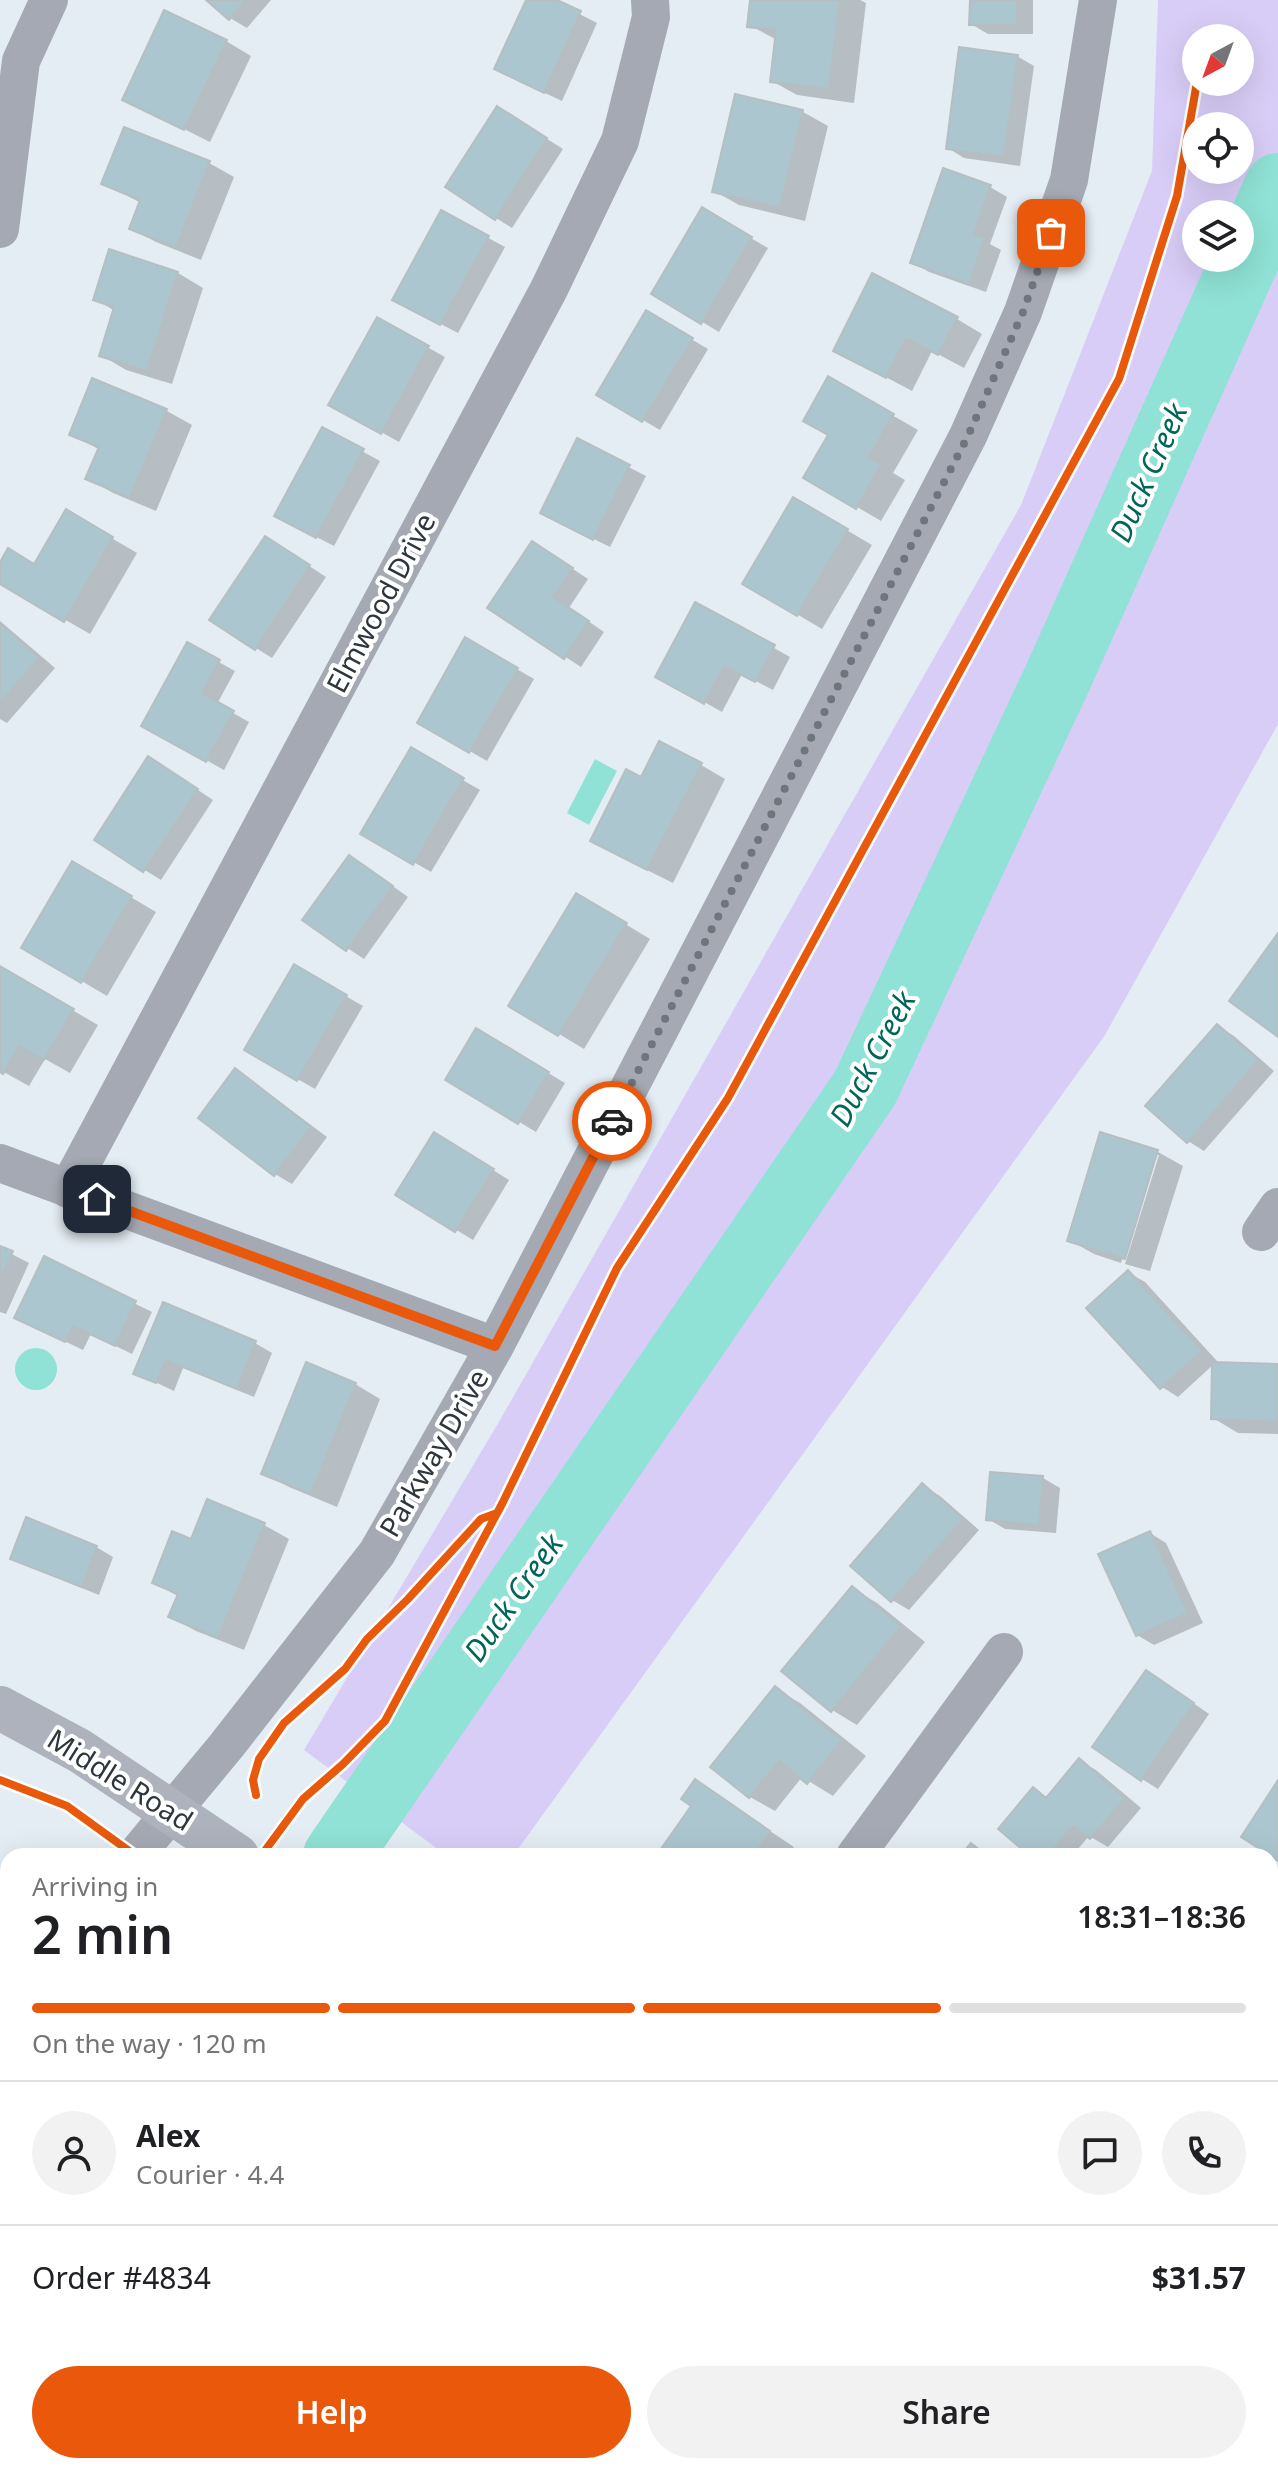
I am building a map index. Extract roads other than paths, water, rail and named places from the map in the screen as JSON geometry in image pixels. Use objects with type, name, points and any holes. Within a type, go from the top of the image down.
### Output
[{"type":"main road","name":"Middle Road","points":[[0,1708],[80,1751],[226,1848]]},
{"type":"street","points":[[0,229],[21,61],[49,0]]},
{"type":"street","name":"Elmwood Drive","points":[[68,1189],[549,289],[620,141],[651,17],[650,0]]},
{"type":"street","name":"Parkway Drive","points":[[142,1848],[377,1553],[495,1346],[968,436],[1023,312],[1069,180],[1098,0]]},
{"type":"street","points":[[0,1163],[495,1346]]},
{"type":"street","points":[[861,1848],[1004,1652]]},
{"type":"waterway","name":"Duck Creek","points":[[342,1848],[865,1088],[1058,677],[1278,187]]}]
